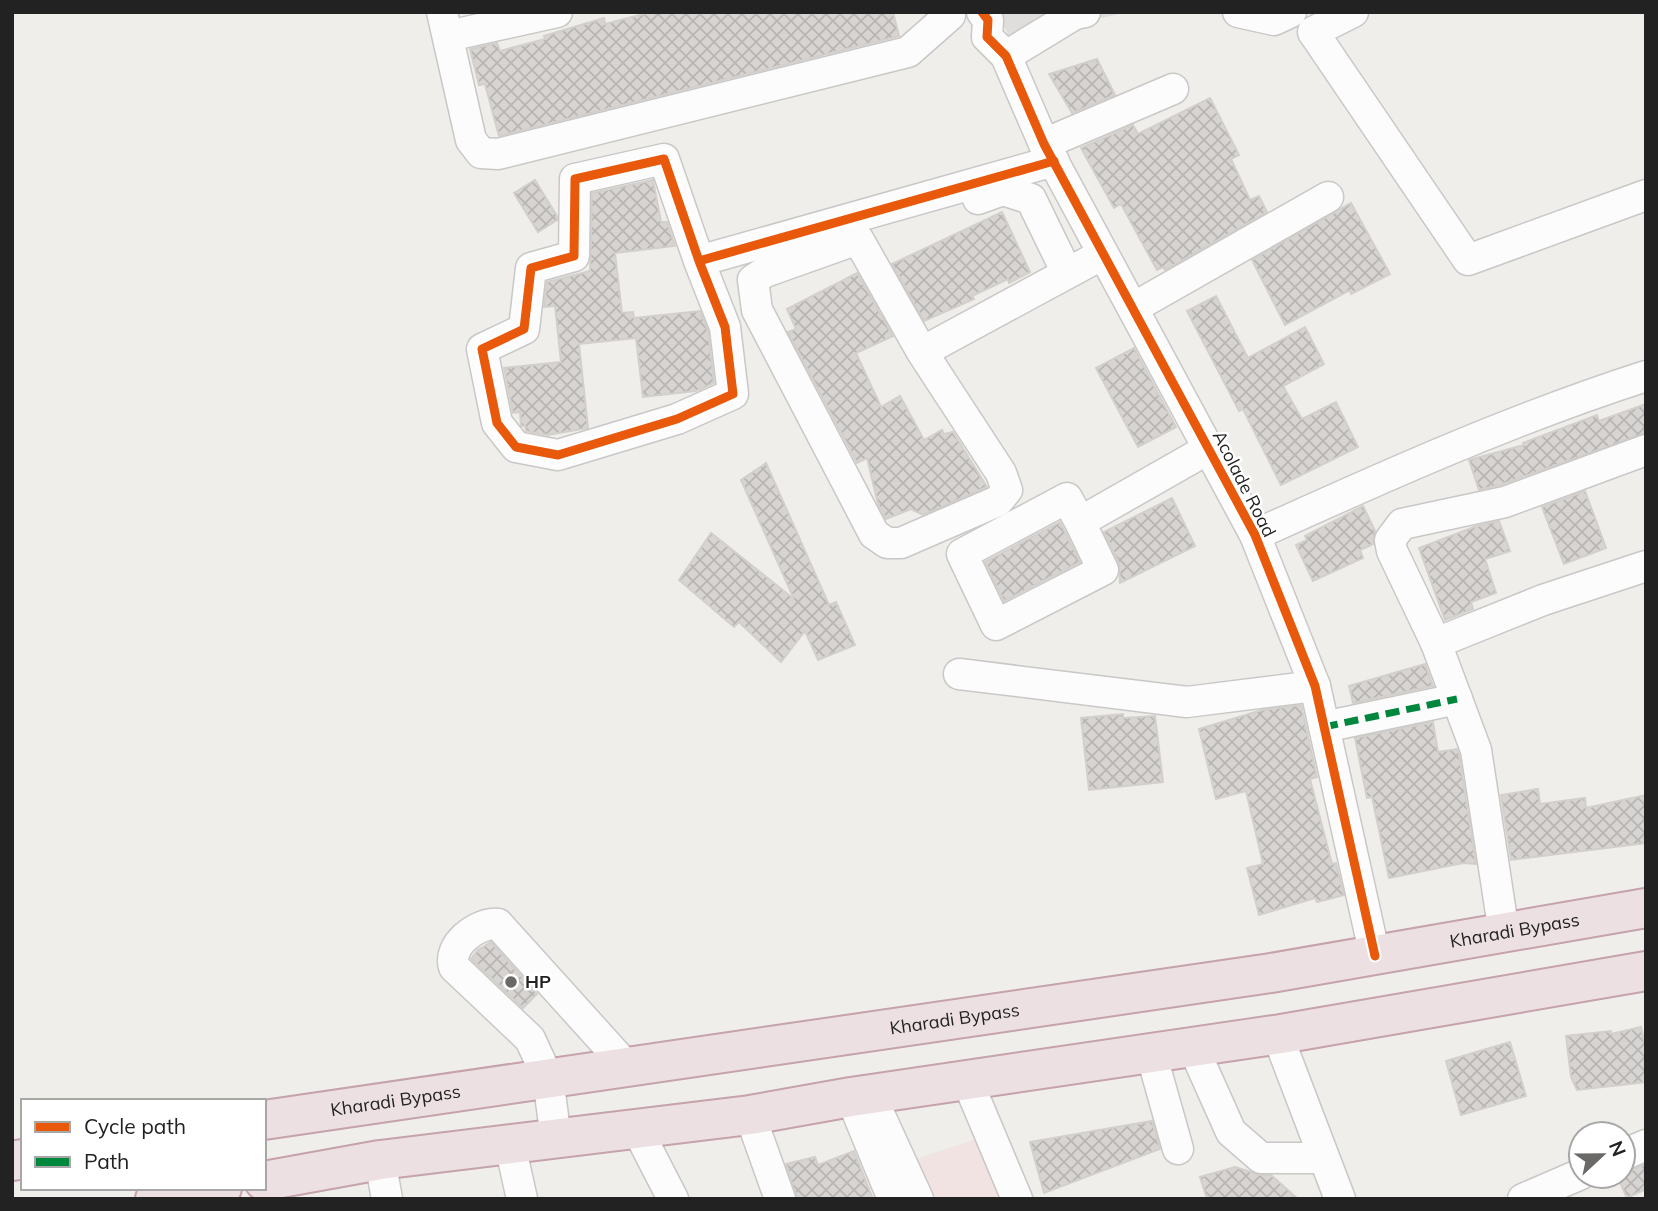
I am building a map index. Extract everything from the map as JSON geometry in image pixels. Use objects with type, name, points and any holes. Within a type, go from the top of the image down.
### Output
[{"type":"highway","name":"Kharadi Bypass","points":[[266,1120],[1375,956],[1646,908]]},
{"type":"highway","points":[[266,1181],[380,1160],[750,1115],[1277,1034],[1646,971]]},
{"type":"highway","points":[[155,1199],[210,1190]]},
{"type":"street","points":[[557,12],[445,24],[471,140],[481,153],[498,154],[908,52],[949,13],[972,38],[1085,12]]},
{"type":"street","points":[[1238,12],[1274,20],[1291,12]]},
{"type":"street","points":[[1353,12],[1312,32],[1468,260],[1646,195]]},
{"type":"street","name":"Acolade Road","points":[[992,35],[1049,152],[1255,535],[1315,687],[1375,956]]},
{"type":"street","points":[[699,261],[1049,152],[1173,89]]},
{"type":"street","points":[[664,159],[699,261],[726,327],[733,394],[677,419],[558,454],[516,447],[497,423],[482,349],[524,329],[531,268],[574,256],[575,178],[664,159]]},
{"type":"street","points":[[858,239],[922,352],[1001,473],[1007,490],[998,501],[901,542],[887,543],[874,534],[757,310],[753,280],[765,272],[858,239],[1003,190],[1018,192],[1031,199],[1067,273]]},
{"type":"street","points":[[1133,308],[1328,197]]},
{"type":"street","points":[[922,352],[1103,254]]},
{"type":"street","points":[[1255,535],[1397,471],[1593,393],[1646,376]]},
{"type":"street","points":[[1080,522],[1208,449]]},
{"type":"street","points":[[1504,933],[1476,750],[1436,643],[1392,551],[1390,540],[1402,524],[1505,502],[1646,450]]},
{"type":"street","points":[[1067,498],[1080,522],[1103,570],[996,625],[962,554],[1067,498]]},
{"type":"street","points":[[1436,643],[1543,600],[1646,566]]},
{"type":"street","points":[[959,674],[1187,702],[1315,687]]},
{"type":"street","points":[[1324,727],[1457,699]]},
{"type":"street","points":[[556,1139],[548,1078],[530,1039],[454,967],[451,959],[455,949],[478,927],[498,924],[628,1068]]},
{"type":"street","points":[[1277,1034],[1339,1199]]},
{"type":"street","points":[[1193,1047],[1231,1132],[1261,1158],[1323,1158]]},
{"type":"street","points":[[1151,1053],[1178,1149]]},
{"type":"street","points":[[967,1080],[1017,1199]]},
{"type":"street","points":[[860,1096],[893,1199]]},
{"type":"street","points":[[860,1096],[918,1199]]},
{"type":"street","points":[[750,1115],[780,1199]]},
{"type":"street","points":[[637,1129],[673,1199]]},
{"type":"street","points":[[510,1145],[522,1199]]},
{"type":"street","points":[[380,1160],[387,1199]]},
{"type":"street","points":[[1523,1199],[1566,1186]]},
{"type":"shaded area","points":[[996,12],[1128,12],[1065,26],[1015,47]]},
{"type":"shaded area","points":[[1004,1130],[1035,1199],[905,1199],[891,1167]]},
{"type":"building","points":[[651,12],[893,12],[899,36],[499,136],[485,84],[479,85],[470,49],[497,43],[500,51],[545,39],[544,36],[604,18],[605,24]]},
{"type":"building","points":[[1097,59],[1115,95],[1072,113],[1049,74]]},
{"type":"building","points":[[1210,98],[1239,155],[1231,159],[1250,200],[1259,196],[1267,212],[1165,270],[1163,267],[1157,270],[1121,204],[1114,208],[1081,148],[1133,125],[1138,134]]},
{"type":"building","points":[[535,180],[557,216],[557,220],[538,232],[514,193]]},
{"type":"building","points":[[653,180],[661,222],[667,222],[675,246],[615,253],[622,313],[633,312],[634,318],[700,311],[708,331],[714,383],[696,391],[643,397],[636,338],[579,344],[588,428],[548,435],[526,431],[525,426],[521,426],[520,412],[513,413],[504,368],[561,362],[555,306],[544,307],[547,282],[590,271],[592,193]]},
{"type":"building","points":[[1351,203],[1390,274],[1351,294],[1350,290],[1285,325],[1252,260]]},
{"type":"building","points":[[1002,212],[1030,272],[1009,283],[1008,279],[972,296],[974,299],[924,321],[892,264]]},
{"type":"building","points":[[857,273],[893,336],[856,353],[881,407],[900,396],[924,440],[942,430],[944,434],[953,432],[987,487],[923,515],[911,509],[886,519],[878,504],[867,458],[857,463],[788,332],[796,329],[787,309]]},
{"type":"building","points":[[1216,296],[1248,358],[1305,327],[1324,364],[1283,386],[1302,419],[1336,402],[1358,447],[1281,485],[1243,409],[1239,411],[1187,311]]},
{"type":"building","points":[[1134,348],[1176,427],[1138,447],[1096,368]]},
{"type":"building","points":[[1646,404],[1646,433],[1479,490],[1469,460],[1524,445],[1523,443],[1597,415],[1599,421]]},
{"type":"building","points":[[766,463],[829,605],[836,602],[855,645],[818,660],[805,631],[781,662],[739,622],[734,627],[679,580],[711,533],[794,599],[741,480]]},
{"type":"building","points":[[1585,491],[1606,548],[1564,564],[1542,507]]},
{"type":"building","points":[[1172,498],[1195,546],[1120,583],[1119,563],[1104,532]]},
{"type":"building","points":[[1363,506],[1375,531],[1373,544],[1360,550],[1363,558],[1313,581],[1296,545],[1307,540],[1305,536]]},
{"type":"building","points":[[1499,521],[1510,551],[1485,559],[1496,593],[1471,602],[1473,609],[1445,620],[1419,548],[1474,527]]},
{"type":"building","points":[[1060,522],[1080,562],[1004,601],[985,562]]},
{"type":"building","points":[[1425,664],[1433,686],[1353,703],[1349,686]]},
{"type":"building","points":[[1301,705],[1317,777],[1310,779],[1332,864],[1336,863],[1344,895],[1317,902],[1315,898],[1259,915],[1247,868],[1263,864],[1246,791],[1216,799],[1199,729],[1262,710]]},
{"type":"building","points":[[1123,714],[1123,718],[1155,716],[1163,782],[1089,790],[1081,718]]},
{"type":"building","points":[[1433,722],[1438,752],[1457,749],[1459,754],[1476,864],[1463,863],[1389,878],[1372,797],[1367,798],[1355,738]]},
{"type":"building","points":[[1538,789],[1540,804],[1585,798],[1586,808],[1646,795],[1646,843],[1511,860],[1501,795]]},
{"type":"building","points":[[491,942],[537,994],[523,1008],[471,959],[478,950]]},
{"type":"building","points":[[1641,1027],[1646,1048],[1646,1082],[1577,1090],[1571,1077],[1566,1036],[1611,1031],[1611,1034]]},
{"type":"building","points":[[1510,1042],[1526,1096],[1461,1115],[1446,1061]]},
{"type":"building","points":[[1152,1121],[1160,1149],[1044,1193],[1030,1142]]},
{"type":"building","points":[[854,1151],[873,1199],[797,1199],[786,1164],[815,1157],[818,1165]]},
{"type":"building","points":[[1646,1164],[1646,1189],[1627,1198],[1623,1190],[1637,1190],[1637,1168]]},
{"type":"building","points":[[1235,1167],[1260,1175],[1271,1175],[1298,1199],[1207,1199],[1200,1177]]},
{"type":"marked path","points":[[1324,727],[1457,699]]},
{"type":"cycle path","points":[[982,12],[988,20],[987,37],[1006,56],[1044,144],[1255,535],[1315,686],[1375,956]]},
{"type":"cycle path","points":[[699,261],[664,159],[575,179],[574,256],[531,268],[524,329],[482,349],[497,423],[516,447],[558,455],[677,419],[733,394],[725,327],[699,261],[1054,161]]},
{"type":"place","name":"HP","points":[[511,982]]}]
